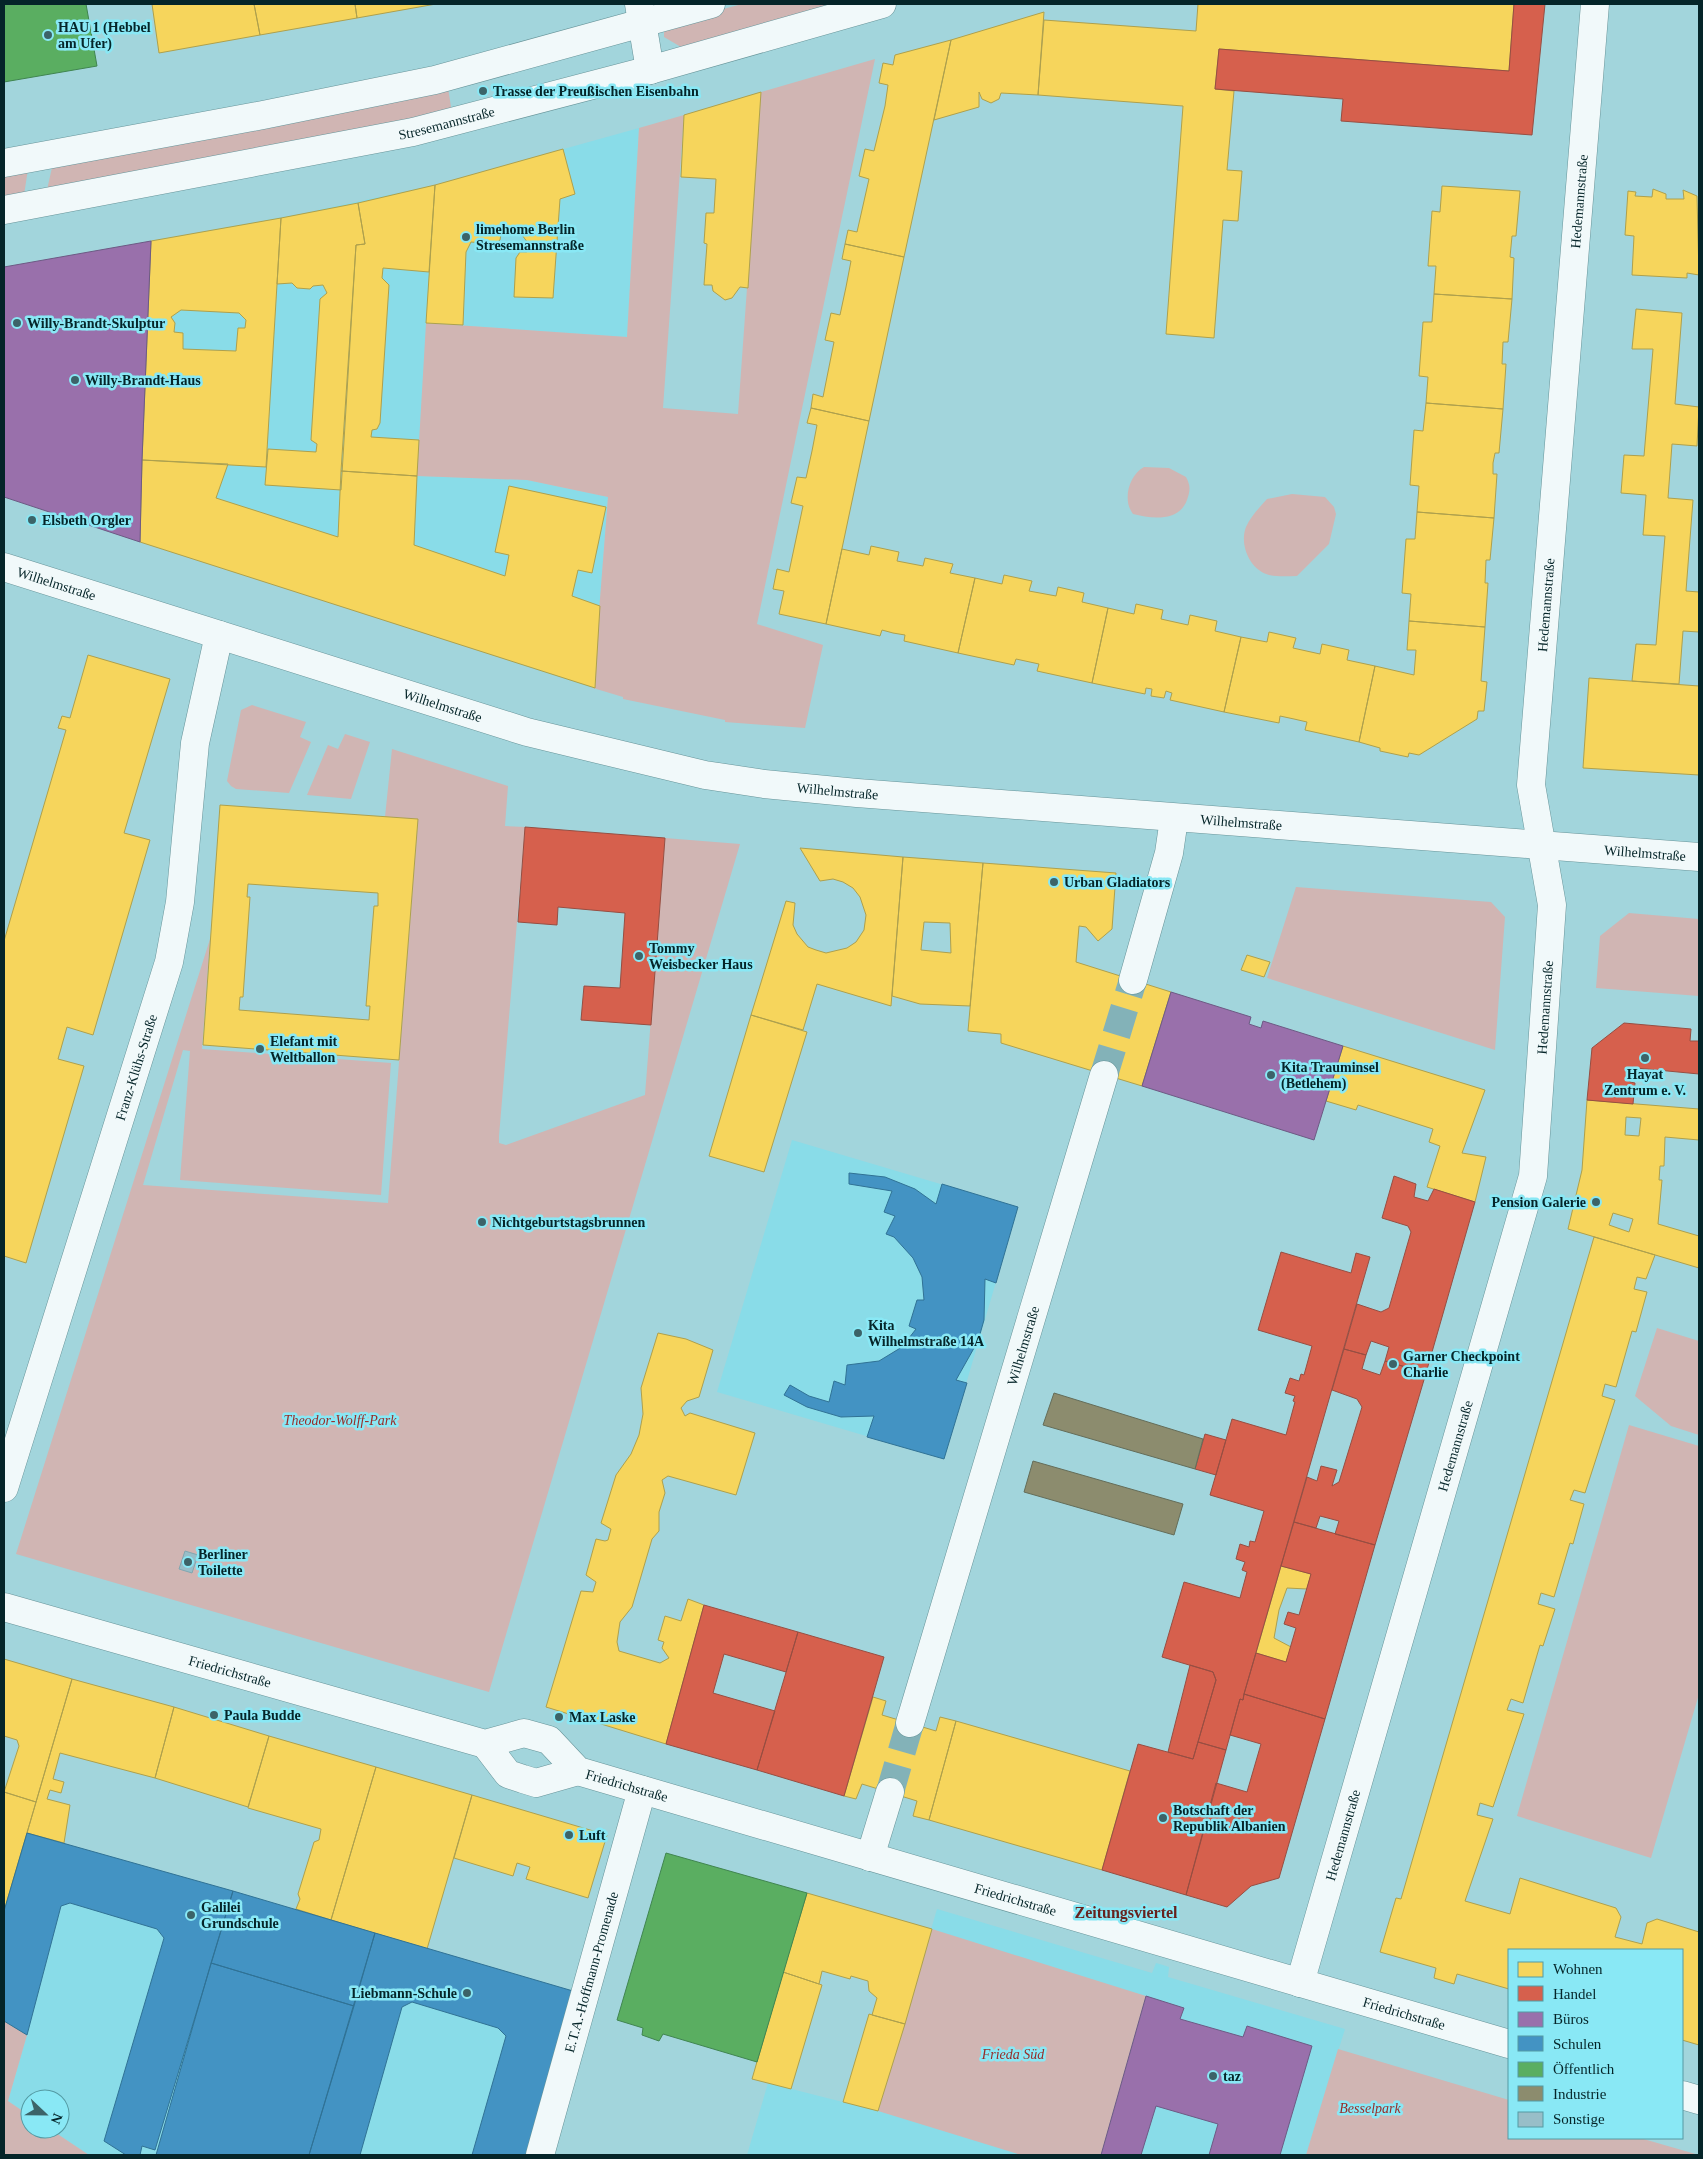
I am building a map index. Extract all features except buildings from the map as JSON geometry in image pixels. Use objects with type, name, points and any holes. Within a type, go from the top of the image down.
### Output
[{"type":"street","points":[[4,163],[263,115],[435,80],[641,13],[711,4]]},
{"type":"street","name":"Stresemannstraße","points":[[4,210],[412,132],[650,70],[882,4]]},
{"type":"street","name":"Hedemannstraße","points":[[1300,1983],[1533,1176],[1552,905],[1531,785],[1595,4]]},
{"type":"street","points":[[641,13],[650,70]]},
{"type":"street","name":"Wilhelmstraße","points":[[4,567],[527,732],[705,775],[764,784],[848,792],[1174,819],[1699,858]]},
{"type":"street","name":"Franz-Klühs-Straße","points":[[4,1488],[169,962],[180,902],[195,743],[219,635]]},
{"type":"street","points":[[1133,980],[1169,853],[1174,819]]},
{"type":"street","name":"Wilhelmstraße","points":[[910,1723],[1104,1075]]},
{"type":"street","name":"Friedrichstraße","points":[[4,1607],[485,1744],[524,1733],[530,1734],[549,1740],[578,1771],[1508,2044]]},
{"type":"street","name":"Friedrichstraße","points":[[485,1744],[508,1774],[536,1783],[578,1771]]},
{"type":"street","name":"E.T.A.-Hoffmann-Promenade","points":[[540,2155],[642,1790]]},
{"type":"street","points":[[870,1857],[890,1792]]},
{"type":"street","points":[[1683,2095],[1699,2100]]},
{"type":"shaded area","points":[[639,128],[627,337],[427,323],[417,476],[527,480],[608,497],[593,688],[4,497],[4,268],[304,213],[435,185]]},
{"type":"shaded area","name":"Kita Wilhelmstraße 14A","points":[[792,1140],[1018,1207],[944,1459],[717,1392]]},
{"type":"shaded area","points":[[376,1767],[472,1795],[427,1949],[573,1991],[526,2155],[89,2155],[65,2139],[70,2139],[70,2089],[20,2089],[20,2109],[8,2101],[27,2035],[4,2021],[4,1911],[27,1833],[330,1920]]},
{"type":"shaded area","points":[[937,1909],[1152,1973],[1156,1963],[1163,1965],[1169,1967],[1168,1977],[1345,2029],[1306,2155],[747,2155],[768,2083],[878,2111]]},
{"type":"green space","points":[[742,4],[824,4],[825,9],[681,47],[664,37],[664,28],[671,23]]},
{"type":"green space","points":[[875,59],[757,624],[823,645],[805,728],[725,722],[725,720],[623,699],[623,697],[593,688],[608,497],[527,480],[417,476],[426,323],[627,337],[639,128],[684,115],[663,408],[738,414],[761,92]]},
{"type":"green space","points":[[448,88],[452,113],[47,190],[53,163]]},
{"type":"green space","points":[[28,169],[24,195],[4,198],[4,173]]},
{"type":"green space","points":[[1144,467],[1169,468],[1186,477],[1189,494],[1183,507],[1178,512],[1156,518],[1133,514],[1128,502],[1129,488],[1134,476]]},
{"type":"green space","points":[[1292,494],[1325,497],[1334,507],[1336,514],[1329,544],[1297,576],[1269,575],[1256,568],[1248,556],[1245,549],[1244,534],[1253,515],[1267,499]]},
{"type":"green space","points":[[252,705],[306,722],[300,737],[311,742],[289,793],[236,789],[227,781],[241,710]]},
{"type":"green space","points":[[345,734],[370,742],[351,799],[307,795],[328,745],[338,749]]},
{"type":"green space","name":"Theodor-Wolff-Park","points":[[392,749],[508,786],[505,826],[525,827],[499,1136],[499,1143],[506,1145],[645,1095],[665,838],[740,844],[489,1692],[16,1554],[210,939],[202,1049],[391,1063],[381,1195],[180,1180],[190,1051],[183,1050],[143,1185],[388,1203],[418,820],[385,817]]},
{"type":"green space","points":[[1296,887],[1491,902],[1505,917],[1495,1050],[1267,978]]},
{"type":"green space","points":[[1629,913],[1699,919],[1699,996],[1596,988],[1600,936]]},
{"type":"green space","points":[[1657,1328],[1699,1341],[1699,1435],[1671,1426],[1635,1396]]},
{"type":"green space","points":[[1629,1425],[1699,1446],[1699,1694],[1651,1858],[1517,1816]]},
{"type":"green space","name":"Frieda Süd","points":[[932,1929],[1146,1996],[1101,2155],[1021,2155],[878,2111]]},
{"type":"green space","points":[[4,2021],[27,2035],[8,2101],[20,2109],[20,2139],[65,2139],[89,2155],[4,2155]]},
{"type":"green space","name":"Besselpark","points":[[1338,2049],[1508,2100],[1508,2139],[1643,2139],[1699,2155],[1306,2155]]},
{"type":"tunnel","points":[[1104,1075],[1133,980]]},
{"type":"tunnel","points":[[890,1792],[910,1723]]},
{"type":"place","name":"HAU 1 (Hebbel am Ufer)","points":[[48,35]]},
{"type":"place","name":"Trasse der Preußischen Eisenbahn","points":[[483,91]]},
{"type":"place","name":"limehome Berlin Stresemannstraße","points":[[466,237]]},
{"type":"place","name":"Willy-Brandt-Skulptur","points":[[17,323]]},
{"type":"place","name":"Willy-Brandt-Haus","points":[[75,380]]},
{"type":"place","name":"Elsbeth Orgler","points":[[32,520]]},
{"type":"place","name":"Urban Gladiators","points":[[1054,882]]},
{"type":"place","name":"Tommy Weisbecker Haus","points":[[639,956]]},
{"type":"place","name":"Elefant mit Weltballon","points":[[260,1049]]},
{"type":"place","name":"Hayat Zentrum e. V.","points":[[1645,1058]]},
{"type":"place","name":"Kita Trauminsel (Betlehem)","points":[[1271,1075]]},
{"type":"place","name":"Pension Galerie","points":[[1596,1202]]},
{"type":"place","name":"Nichtgeburtstagsbrunnen","points":[[482,1222]]},
{"type":"place","name":"Kita Wilhelmstraße 14A","points":[[858,1333]]},
{"type":"place","name":"Garner Checkpoint Charlie","points":[[1393,1364]]},
{"type":"place","name":"Berliner Toilette","points":[[188,1562]]},
{"type":"place","name":"Paula Budde","points":[[214,1715]]},
{"type":"place","name":"Max Laske","points":[[559,1717]]},
{"type":"place","name":"Botschaft der Republik Albanien","points":[[1163,1818]]},
{"type":"place","name":"Luft","points":[[569,1835]]},
{"type":"place","name":"Galilei Grundschule","points":[[191,1915]]},
{"type":"place","name":"Liebmann-Schule","points":[[467,1993]]},
{"type":"place","name":"taz","points":[[1213,2076]]},
{"type":"district","name":"Zeitungsviertel","points":[[1126,1912]]}]
